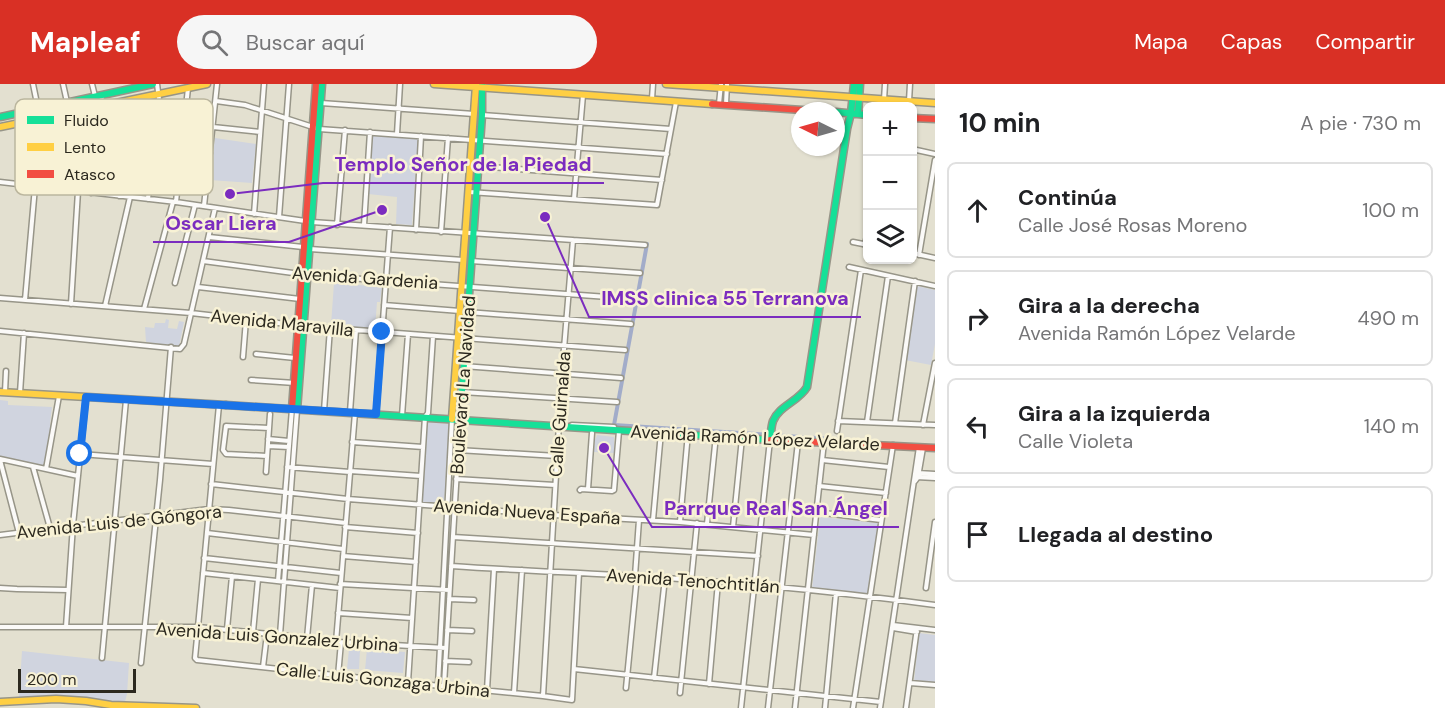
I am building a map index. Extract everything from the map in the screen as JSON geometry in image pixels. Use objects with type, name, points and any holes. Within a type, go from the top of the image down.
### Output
[{"type":"street","points":[[33,84],[37,99]]},
{"type":"street","points":[[63,84],[66,99]]},
{"type":"street","points":[[92,84],[99,99]]},
{"type":"street","points":[[82,99],[122,87],[153,84],[158,99]]},
{"type":"street","points":[[136,99],[207,84]]},
{"type":"street","points":[[218,84],[213,127],[260,132]]},
{"type":"street","points":[[254,214],[264,84]]},
{"type":"street","points":[[279,218],[289,84]]},
{"type":"street","points":[[280,635],[316,128],[316,84]]},
{"type":"street","points":[[316,128],[322,84]]},
{"type":"street","points":[[397,134],[400,84]]},
{"type":"street","points":[[434,84],[791,109]]},
{"type":"street","points":[[652,100],[653,84]]},
{"type":"street","points":[[666,84],[724,86],[909,102],[910,84]]},
{"type":"street","points":[[741,708],[770,437],[773,421],[779,413],[804,393],[807,387],[847,129],[855,114],[854,84]]},
{"type":"street","points":[[856,98],[860,84]]},
{"type":"street","points":[[884,100],[885,84]]},
{"type":"street","name":"Boulevard La Navidad","points":[[441,685],[440,648],[448,507],[480,86]]},
{"type":"street","points":[[722,105],[724,86]]},
{"type":"street","points":[[187,99],[188,88]]},
{"type":"street","points":[[574,199],[583,95]]},
{"type":"street","points":[[917,102],[935,102],[935,95]]},
{"type":"street","points":[[216,101],[242,104],[316,128],[667,154]]},
{"type":"street","points":[[473,192],[657,206],[676,102]]},
{"type":"street","points":[[321,103],[671,129]]},
{"type":"street","points":[[845,113],[863,115]]},
{"type":"street","points":[[0,117],[15,114]]},
{"type":"street","points":[[917,118],[935,119]]},
{"type":"street","points":[[0,127],[15,124]]},
{"type":"street","points":[[337,225],[345,130]]},
{"type":"street","points":[[364,225],[370,132]]},
{"type":"street","points":[[416,230],[422,136]]},
{"type":"street","points":[[441,232],[448,138]]},
{"type":"street","name":"Boulevard La Navidad","points":[[473,192],[478,166],[477,140]]},
{"type":"street","points":[[917,150],[935,154]]},
{"type":"street","points":[[920,255],[935,159]]},
{"type":"street","points":[[478,166],[662,180]]},
{"type":"street","points":[[0,182],[15,184]]},
{"type":"street","points":[[25,300],[34,195]]},
{"type":"street","points":[[71,304],[78,195]]},
{"type":"street","points":[[110,195],[337,225],[645,245]]},
{"type":"street","points":[[148,195],[148,199]]},
{"type":"street","points":[[144,309],[175,195]]},
{"type":"street","points":[[204,206],[205,195]]},
{"type":"street","points":[[105,306],[130,197]]},
{"type":"street","points":[[175,283],[195,205]]},
{"type":"street","points":[[0,331],[180,349],[183,346],[198,286],[215,208]]},
{"type":"street","points":[[376,414],[390,228]]},
{"type":"street","points":[[209,237],[307,248],[640,273]]},
{"type":"street","name":"Calle Guirnalda","points":[[543,696],[562,374],[573,240]]},
{"type":"street","points":[[853,242],[863,244]]},
{"type":"street","points":[[917,255],[935,258]]},
{"type":"street","name":"Avenida Gardenia","points":[[203,261],[305,274],[635,299]]},
{"type":"street","points":[[849,267],[935,286]]},
{"type":"street","points":[[837,432],[861,270]]},
{"type":"street","points":[[297,383],[296,358],[301,326],[300,299],[305,274]]},
{"type":"street","points":[[867,422],[888,276]]},
{"type":"street","points":[[895,423],[915,281]]},
{"type":"street","points":[[198,286],[300,299]]},
{"type":"street","name":"Avenida Maravilla","points":[[0,298],[191,313],[301,326],[625,350]]},
{"type":"street","points":[[384,305],[631,324]]},
{"type":"street","points":[[243,357],[246,320]]},
{"type":"street","points":[[324,411],[330,328]]},
{"type":"street","points":[[338,676],[338,613],[352,442],[356,330]]},
{"type":"street","points":[[20,393],[24,333]]},
{"type":"street","points":[[402,416],[408,334]]},
{"type":"street","points":[[408,682],[425,417],[428,413],[433,336]]},
{"type":"street","name":"Boulevard La Navidad","points":[[458,393],[464,366],[462,338]]},
{"type":"street","points":[[141,663],[171,347]]},
{"type":"street","points":[[256,354],[296,358]]},
{"type":"street","points":[[923,425],[935,363]]},
{"type":"street","points":[[464,366],[621,378]]},
{"type":"street","points":[[3,393],[6,370]]},
{"type":"street","points":[[251,380],[297,383]]},
{"type":"street","name":"Avenida Ramón López Velarde","points":[[3,393],[935,448]]},
{"type":"street","points":[[458,393],[616,402]]},
{"type":"street","points":[[46,469],[59,396]]},
{"type":"street","points":[[66,627],[73,525],[86,397]]},
{"type":"street","points":[[102,658],[126,400]]},
{"type":"street","points":[[198,627],[219,405]]},
{"type":"street","points":[[278,581],[289,441],[295,410]]},
{"type":"street","points":[[266,472],[270,414]]},
{"type":"street","name":"Boulevard La Navidad","points":[[441,685],[446,648],[458,450],[456,419]]},
{"type":"street","points":[[838,421],[935,425]]},
{"type":"street","points":[[267,456],[226,454],[223,450],[224,429],[228,425],[269,428]]},
{"type":"street","points":[[614,490],[616,429]]},
{"type":"street","points":[[653,520],[661,432]]},
{"type":"street","points":[[588,489],[592,433]]},
{"type":"street","points":[[680,522],[688,433]]},
{"type":"street","points":[[707,524],[716,435]]},
{"type":"street","points":[[734,527],[742,437]]},
{"type":"street","points":[[268,440],[289,441]]},
{"type":"street","points":[[768,708],[798,441]]},
{"type":"street","points":[[352,442],[423,447]]},
{"type":"street","points":[[795,708],[824,442]]},
{"type":"street","points":[[853,708],[893,445]]},
{"type":"street","points":[[268,446],[289,447]]},
{"type":"street","points":[[880,708],[921,448]]},
{"type":"street","points":[[458,450],[557,456]]},
{"type":"street","points":[[80,454],[213,464]]},
{"type":"street","points":[[19,533],[0,460],[78,476]]},
{"type":"street","points":[[822,460],[890,467]]},
{"type":"street","points":[[33,466],[50,528]]},
{"type":"street","points":[[287,467],[422,476]]},
{"type":"street","points":[[917,476],[935,476]]},
{"type":"street","points":[[456,479],[555,485]]},
{"type":"street","name":"Avenida Nueva España","points":[[212,484],[348,499],[554,515],[697,523],[814,535]]},
{"type":"street","points":[[819,486],[886,493]]},
{"type":"street","points":[[580,490],[622,490]]},
{"type":"street","name":"Avenida Luis de Góngora","points":[[0,535],[209,509],[418,533]]},
{"type":"street","points":[[816,512],[881,520]]},
{"type":"street","points":[[626,688],[639,520]]},
{"type":"street","points":[[926,588],[933,553],[935,522]]},
{"type":"street","points":[[680,693],[697,523]]},
{"type":"street","points":[[207,533],[343,549]]},
{"type":"street","points":[[453,537],[758,556]]},
{"type":"street","points":[[343,556],[416,561]]},
{"type":"street","points":[[204,558],[341,573]]},
{"type":"street","name":"Avenida Tenochtitlán","points":[[451,566],[755,584],[935,605]]},
{"type":"street","points":[[487,690],[494,568]]},
{"type":"street","points":[[514,693],[522,570]]},
{"type":"street","points":[[203,573],[312,585],[449,590]]},
{"type":"street","points":[[579,573],[574,669],[881,702]]},
{"type":"street","points":[[227,629],[232,576]]},
{"type":"street","points":[[654,678],[665,578]]},
{"type":"street","points":[[927,578],[935,579]]},
{"type":"street","points":[[254,632],[258,579]]},
{"type":"street","points":[[709,684],[718,582]]},
{"type":"street","points":[[307,638],[312,585]]},
{"type":"street","points":[[0,588],[68,590]]},
{"type":"street","points":[[825,708],[836,593]]},
{"type":"street","points":[[449,599],[474,600]]},
{"type":"street","points":[[338,613],[412,618]]},
{"type":"street","name":"Avenida Luis Gonzalez Urbina","points":[[0,627],[198,627],[338,642],[446,648]]},
{"type":"street","name":"Calle Luis Gonzaga Urbina","points":[[198,627],[195,658],[198,660],[263,668],[572,700],[574,669]]},
{"type":"street","points":[[893,627],[935,630]]},
{"type":"street","points":[[447,630],[472,631]]},
{"type":"street","points":[[908,708],[917,630]]},
{"type":"street","points":[[263,668],[267,634]]},
{"type":"street","points":[[445,661],[469,662]]},
{"type":"street","points":[[910,683],[935,685]]},
{"type":"street","points":[[44,699],[53,701],[57,707]]},
{"type":"street","points":[[0,702],[64,699],[120,705],[196,708]]},
{"type":"shaded area","points":[[372,136],[418,139],[412,225],[396,224],[397,197],[368,194]]},
{"type":"shaded area","points":[[215,138],[256,144],[252,183],[213,180]]},
{"type":"shaded area","points":[[334,283],[382,287],[380,302],[377,302],[375,329],[331,325]]},
{"type":"shaded area","points":[[917,286],[935,290],[935,344],[931,365],[905,360]]},
{"type":"shaded area","points":[[166,319],[169,320],[168,328],[177,329],[179,321],[184,322],[179,347],[146,342],[145,327],[154,328],[155,323],[165,323]]},
{"type":"shaded area","points":[[0,400],[8,401],[8,405],[52,407],[50,424],[52,427],[43,467],[0,457]]},
{"type":"shaded area","points":[[427,422],[449,424],[444,504],[422,503]]},
{"type":"shaded area","points":[[597,435],[614,437],[614,453],[594,452]]},
{"type":"shaded area","points":[[820,517],[878,523],[868,595],[812,589]]},
{"type":"shaded area","points":[[919,633],[935,635],[935,684],[914,682]]},
{"type":"shaded area","points":[[349,649],[360,650],[359,669],[347,669]]},
{"type":"shaded area","points":[[367,649],[405,652],[403,673],[365,670]]},
{"type":"shaded area","points":[[22,651],[129,663],[125,702],[59,695],[19,697]]},
{"type":"waterway","points":[[647,244],[614,425],[848,440]]},
{"type":"traffic: fast","points":[[83,99],[153,84]]},
{"type":"traffic: fast","points":[[297,410],[322,84]]},
{"type":"traffic: fast","points":[[770,440],[772,423],[776,416],[807,387],[854,84]]},
{"type":"traffic: fast","points":[[858,114],[860,84]]},
{"type":"traffic: fast","points":[[460,419],[482,115],[482,85]]},
{"type":"traffic: fast","points":[[845,113],[863,115]]},
{"type":"traffic: fast","points":[[0,117],[15,114]]},
{"type":"traffic: fast","points":[[226,405],[770,440]]},
{"type":"traffic: slow","points":[[135,99],[207,84]]},
{"type":"traffic: slow","points":[[434,84],[712,104]]},
{"type":"traffic: slow","points":[[666,84],[935,103]]},
{"type":"traffic: slow","points":[[452,419],[476,85]]},
{"type":"traffic: slow","points":[[0,127],[15,124]]},
{"type":"traffic: slow","points":[[0,392],[226,405]]},
{"type":"traffic: slow","points":[[0,702],[56,699],[111,705],[196,708]]},
{"type":"traffic: jam","points":[[292,409],[316,84]]},
{"type":"traffic: jam","points":[[712,104],[791,109]]},
{"type":"traffic: jam","points":[[917,118],[935,119]]},
{"type":"traffic: jam","points":[[770,440],[935,448]]},
{"type":"place","name":"Templo Señor de la Piedad","points":[[230,194]]},
{"type":"place","name":"Oscar Liera","points":[[382,210]]},
{"type":"place","name":"IMSS clinica 55 Terranova","points":[[545,217]]},
{"type":"place","name":"Parrque Real San Ángel","points":[[604,448]]},
{"type":"route","points":[[80,454],[86,397],[376,414],[382,332]]}]
